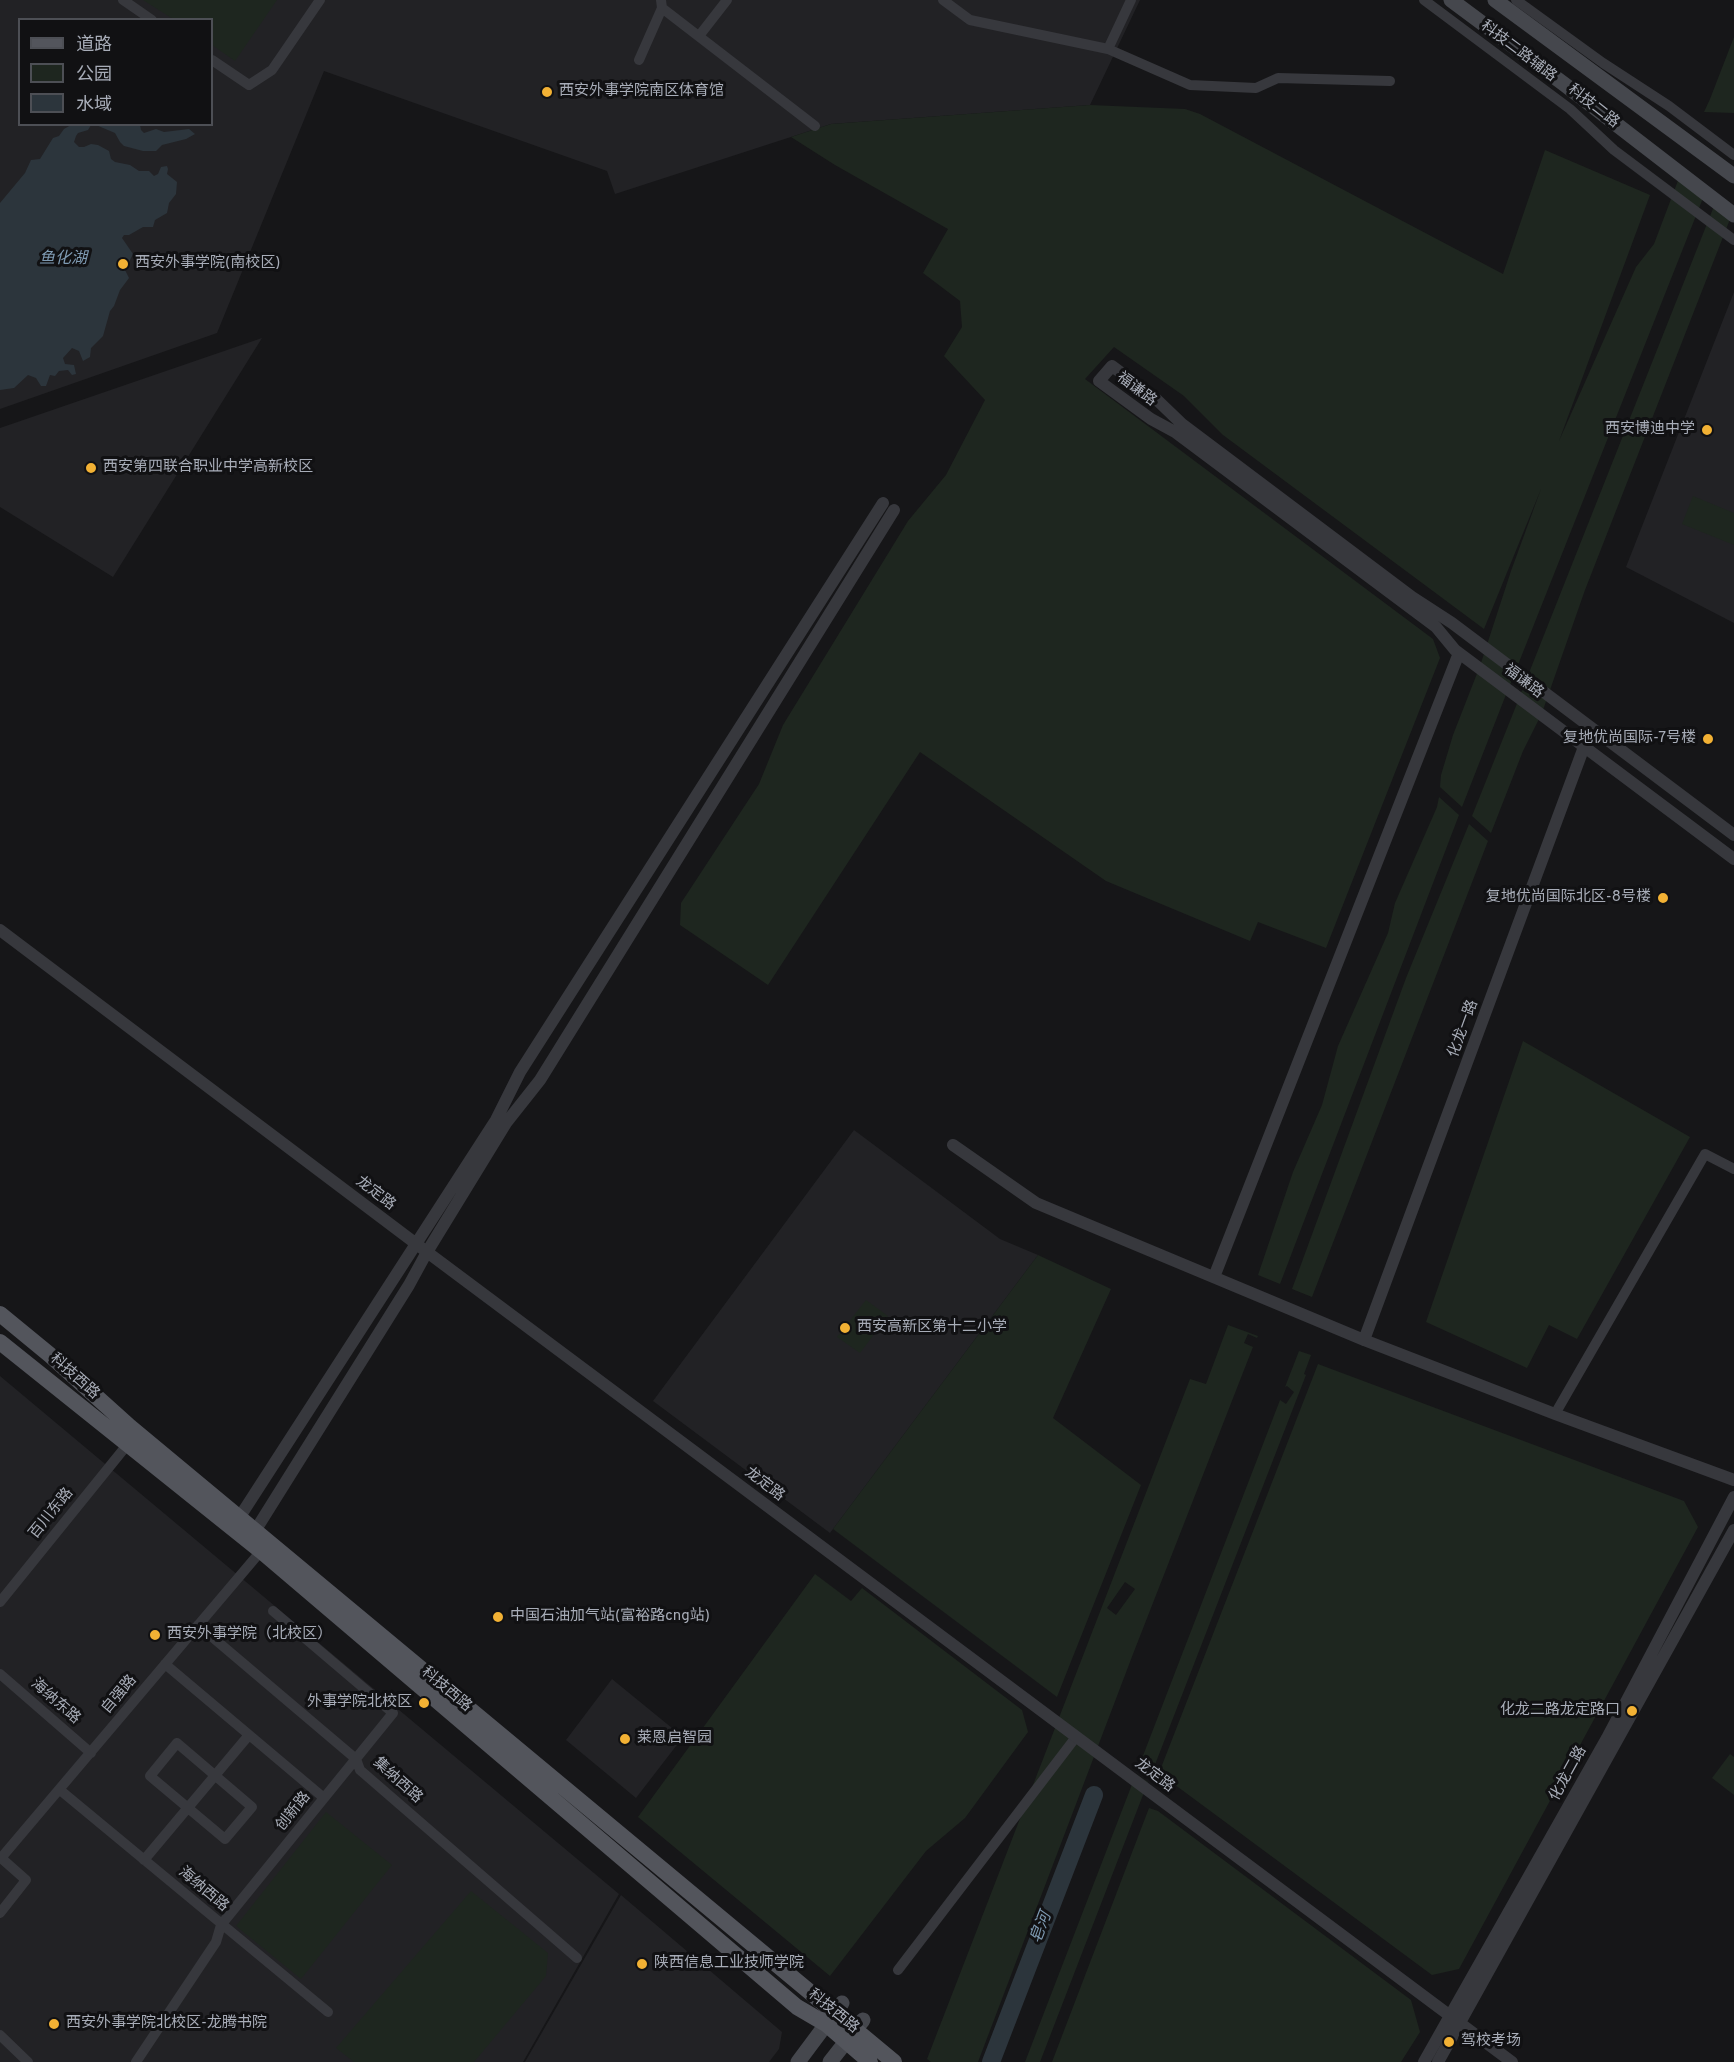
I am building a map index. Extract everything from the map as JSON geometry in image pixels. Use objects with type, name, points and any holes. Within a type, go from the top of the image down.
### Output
[{"type":"main road","name":"科技二路","points":[[1451,0],[1734,215]]},
{"type":"main road","name":"科技二路","points":[[1495,0],[1734,176]]},
{"type":"main road","name":"科技西路","points":[[0,1314],[50,1355],[130,1427],[894,2062]]},
{"type":"main road","name":"科技西路","points":[[0,1342],[261,1551],[797,2007],[834,2014]]},
{"type":"main road","points":[[798,2062],[834,2014]]},
{"type":"main road","name":"科技西路","points":[[855,2030],[870,2062]]},
{"type":"main road","points":[[830,2062],[855,2030]]},
{"type":"street","points":[[123,0],[149,18]]},
{"type":"street","points":[[213,61],[249,85],[272,70],[320,0]]},
{"type":"street","points":[[699,36],[726,0]]},
{"type":"street","points":[[943,0],[970,20],[1108,49],[1190,85],[1256,88],[1278,78],[1390,81]]},
{"type":"street","points":[[1108,49],[1131,0]]},
{"type":"street","name":"科技二路辅路","points":[[1424,0],[1570,109],[1614,150],[1734,240]]},
{"type":"street","points":[[1516,0],[1602,63],[1669,106],[1734,155]]},
{"type":"street","points":[[639,60],[662,4],[699,36],[815,126]]},
{"type":"street","name":"福谦路","points":[[1734,835],[1182,424],[1156,399],[1112,366],[1099,381],[1150,419],[1175,432],[1436,627],[1459,653],[1734,859]]},
{"type":"street","points":[[239,1518],[496,1120],[520,1072],[883,503]]},
{"type":"street","points":[[255,1531],[409,1285],[506,1123],[540,1080],[894,510]]},
{"type":"street","points":[[1214,1277],[1459,653]]},
{"type":"street","name":"化龙一路","points":[[1364,1340],[1591,728]]},
{"type":"street","name":"龙定路","points":[[0,930],[416,1244],[1512,2062]]},
{"type":"street","points":[[953,1145],[1036,1203],[1364,1340],[1734,1480]]},
{"type":"street","points":[[1555,1414],[1705,1154],[1734,1169]]},
{"type":"street","name":"百川东路","points":[[0,1602],[127,1445]]},
{"type":"street","name":"化龙二路","points":[[1438,2062],[1455,2019],[1734,1497]]},
{"type":"street","name":"化龙二路","points":[[1424,2062],[1455,2019],[1734,1530]]},
{"type":"street","name":"自强路","points":[[0,1858],[261,1551]]},
{"type":"street","name":"创新路","points":[[136,2062],[216,1942],[221,1925],[393,1713],[273,1611]]},
{"type":"street","name":"集纳西路","points":[[198,1625],[356,1759],[360,1770],[577,1958]]},
{"type":"street","points":[[165,1664],[324,1798]]},
{"type":"street","name":"海纳东路","points":[[0,1674],[91,1753]]},
{"type":"street","points":[[144,1860],[249,1735]]},
{"type":"street","points":[[898,1970],[1076,1737]]},
{"type":"street","points":[[177,1743],[215,1776],[252,1807],[225,1839],[150,1776],[177,1743]]},
{"type":"street","name":"海纳西路","points":[[60,1790],[328,2012]]},
{"type":"street","points":[[0,1858],[26,1880],[0,1912]]},
{"type":"street","points":[[0,2035],[28,2062]]},
{"type":"shaded area","name":"西安外事学院(南校区)","points":[[0,0],[1140,0],[1090,105],[831,124],[615,194],[607,171],[324,71],[217,333],[0,409]]},
{"type":"shaded area","name":"西安博迪中学","points":[[1734,292],[1734,623],[1626,567]]},
{"type":"shaded area","name":"西安第四联合职业中学高新校区","points":[[262,338],[113,577],[0,507],[0,428]]},
{"type":"shaded area","name":"西安高新区第十二小学","points":[[854,1130],[1000,1239],[1038,1255],[830,1533],[653,1401]]},
{"type":"shaded area","name":"西安外事学院（北校区）","points":[[0,1376],[619,1894],[523,2062],[0,2062]]},
{"type":"shaded area","name":"莱恩启智园","points":[[612,1679],[683,1737],[636,1798],[566,1740]]},
{"type":"shaded area","name":"陕西信息工业技师学院","points":[[621,1895],[782,2032],[779,2049],[769,2062],[525,2062]]},
{"type":"green space","points":[[143,0],[277,0],[235,61],[213,46],[213,18],[171,18]]},
{"type":"green space","points":[[1734,37],[1734,113],[1704,112],[1710,99]]},
{"type":"green space","points":[[1090,105],[1185,109],[1200,114],[1503,274],[1545,150],[1650,195],[1559,441],[1636,267],[1654,244],[1682,170],[1707,188],[1510,685],[1481,663],[1541,489],[1484,629],[1223,435],[1184,396],[1114,347],[1085,379],[1433,639],[1440,658],[1326,948],[1258,922],[1250,941],[1106,881],[920,752],[768,985],[680,925],[681,903],[759,784],[783,725],[908,521],[946,475],[985,400],[944,356],[962,327],[960,301],[923,273],[948,229],[835,165],[791,137],[831,124]]},
{"type":"green space","points":[[1718,196],[1734,209],[1585,590],[1543,710],[1521,693]]},
{"type":"green space","points":[[1693,496],[1734,513],[1734,545],[1682,524]]},
{"type":"green space","points":[[1478,671],[1507,692],[1462,807],[1440,787],[1441,775],[1453,735]]},
{"type":"green space","points":[[1518,701],[1540,717],[1523,751],[1491,833],[1472,816]]},
{"type":"green space","points":[[1439,797],[1459,815],[1280,1284],[1258,1275],[1293,1172],[1322,1105],[1338,1046],[1388,933],[1395,903],[1437,807]]},
{"type":"green space","points":[[1469,824],[1488,841],[1312,1297],[1292,1289],[1406,978]]},
{"type":"green space","points":[[1523,1041],[1690,1137],[1577,1339],[1549,1325],[1527,1368],[1426,1322]]},
{"type":"green space","points":[[1038,1255],[1111,1289],[1053,1418],[1141,1485],[1057,1697],[833,1529]]},
{"type":"green space","points":[[866,1300],[888,1316],[860,1353],[837,1337]]},
{"type":"green space","points":[[1228,1325],[1258,1336],[1257,1338],[1248,1334],[1244,1343],[1253,1347],[978,2062],[931,2062],[927,2059],[1190,1379],[1206,1384]],"holes":[[[1125,1582],[1135,1589],[1116,1615],[1107,1608]]]},
{"type":"green space","points":[[1299,1351],[1311,1355],[1304,1374],[1306,1375],[1151,1775],[1139,1766],[1280,1400],[1286,1404],[1294,1392],[1287,1386],[1285,1387]]},
{"type":"green space","points":[[1318,1364],[1684,1501],[1698,1527],[1459,1969],[1432,1975],[1159,1773]]},
{"type":"green space","points":[[815,1574],[851,1601],[862,1588],[1022,1710],[1028,1732],[965,1818],[926,1851],[830,1976],[638,1817]]},
{"type":"green space","points":[[1730,1754],[1734,1757],[1734,1795],[1712,1778]]},
{"type":"green space","points":[[1136,1774],[1148,1782],[1040,2062],[1025,2062]]},
{"type":"green space","points":[[1149,1808],[1158,1811],[1411,2000],[1420,2032],[1401,2062],[1052,2062]]},
{"type":"green space","points":[[326,1812],[392,1865],[301,1979],[236,1926]]},
{"type":"green space","points":[[471,1891],[548,1953],[546,1976],[474,2062],[354,2062],[336,2048]]},
{"type":"water","name":"鱼化湖","points":[[69,126],[90,126],[88,130],[76,136],[74,142],[79,147],[98,145],[109,151],[111,159],[115,162],[130,165],[139,171],[149,171],[154,176],[158,174],[161,167],[167,166],[167,174],[177,182],[176,194],[169,203],[167,213],[155,220],[153,227],[143,227],[122,238],[133,254],[125,270],[129,278],[120,290],[110,311],[103,336],[91,348],[90,357],[83,361],[79,351],[72,348],[63,358],[65,364],[74,365],[76,374],[72,375],[68,370],[59,371],[55,376],[50,375],[46,386],[41,386],[36,378],[28,375],[14,388],[0,390],[0,203],[25,173],[31,160],[40,159],[53,138],[59,136]]},
{"type":"water","points":[[98,126],[140,126],[144,133],[156,129],[164,132],[189,129],[195,134],[186,139],[162,145],[156,151],[143,151],[124,146],[115,133]]},
{"type":"waterway","name":"皂河","points":[[991,2062],[1094,1795]]},
{"type":"place","name":"西安外事学院南区体育馆","points":[[547,92]]},
{"type":"place","name":"西安外事学院(南校区)","points":[[123,264]]},
{"type":"place","name":"西安博迪中学","points":[[1707,430]]},
{"type":"place","name":"西安第四联合职业中学高新校区","points":[[91,468]]},
{"type":"place","name":"复地优尚国际-7号楼","points":[[1708,739]]},
{"type":"place","name":"复地优尚国际北区-8号楼","points":[[1663,898]]},
{"type":"place","name":"西安高新区第十二小学","points":[[845,1328]]},
{"type":"place","name":"中国石油加气站(富裕路cng站)","points":[[498,1617]]},
{"type":"place","name":"西安外事学院（北校区）","points":[[155,1635]]},
{"type":"place","name":"外事学院北校区","points":[[424,1703]]},
{"type":"place","name":"化龙二路龙定路口","points":[[1632,1711]]},
{"type":"place","name":"莱恩启智园","points":[[625,1739]]},
{"type":"place","name":"陕西信息工业技师学院","points":[[642,1964]]},
{"type":"place","name":"西安外事学院北校区-龙腾书院","points":[[54,2024]]},
{"type":"place","name":"驾校考场","points":[[1449,2042]]}]
